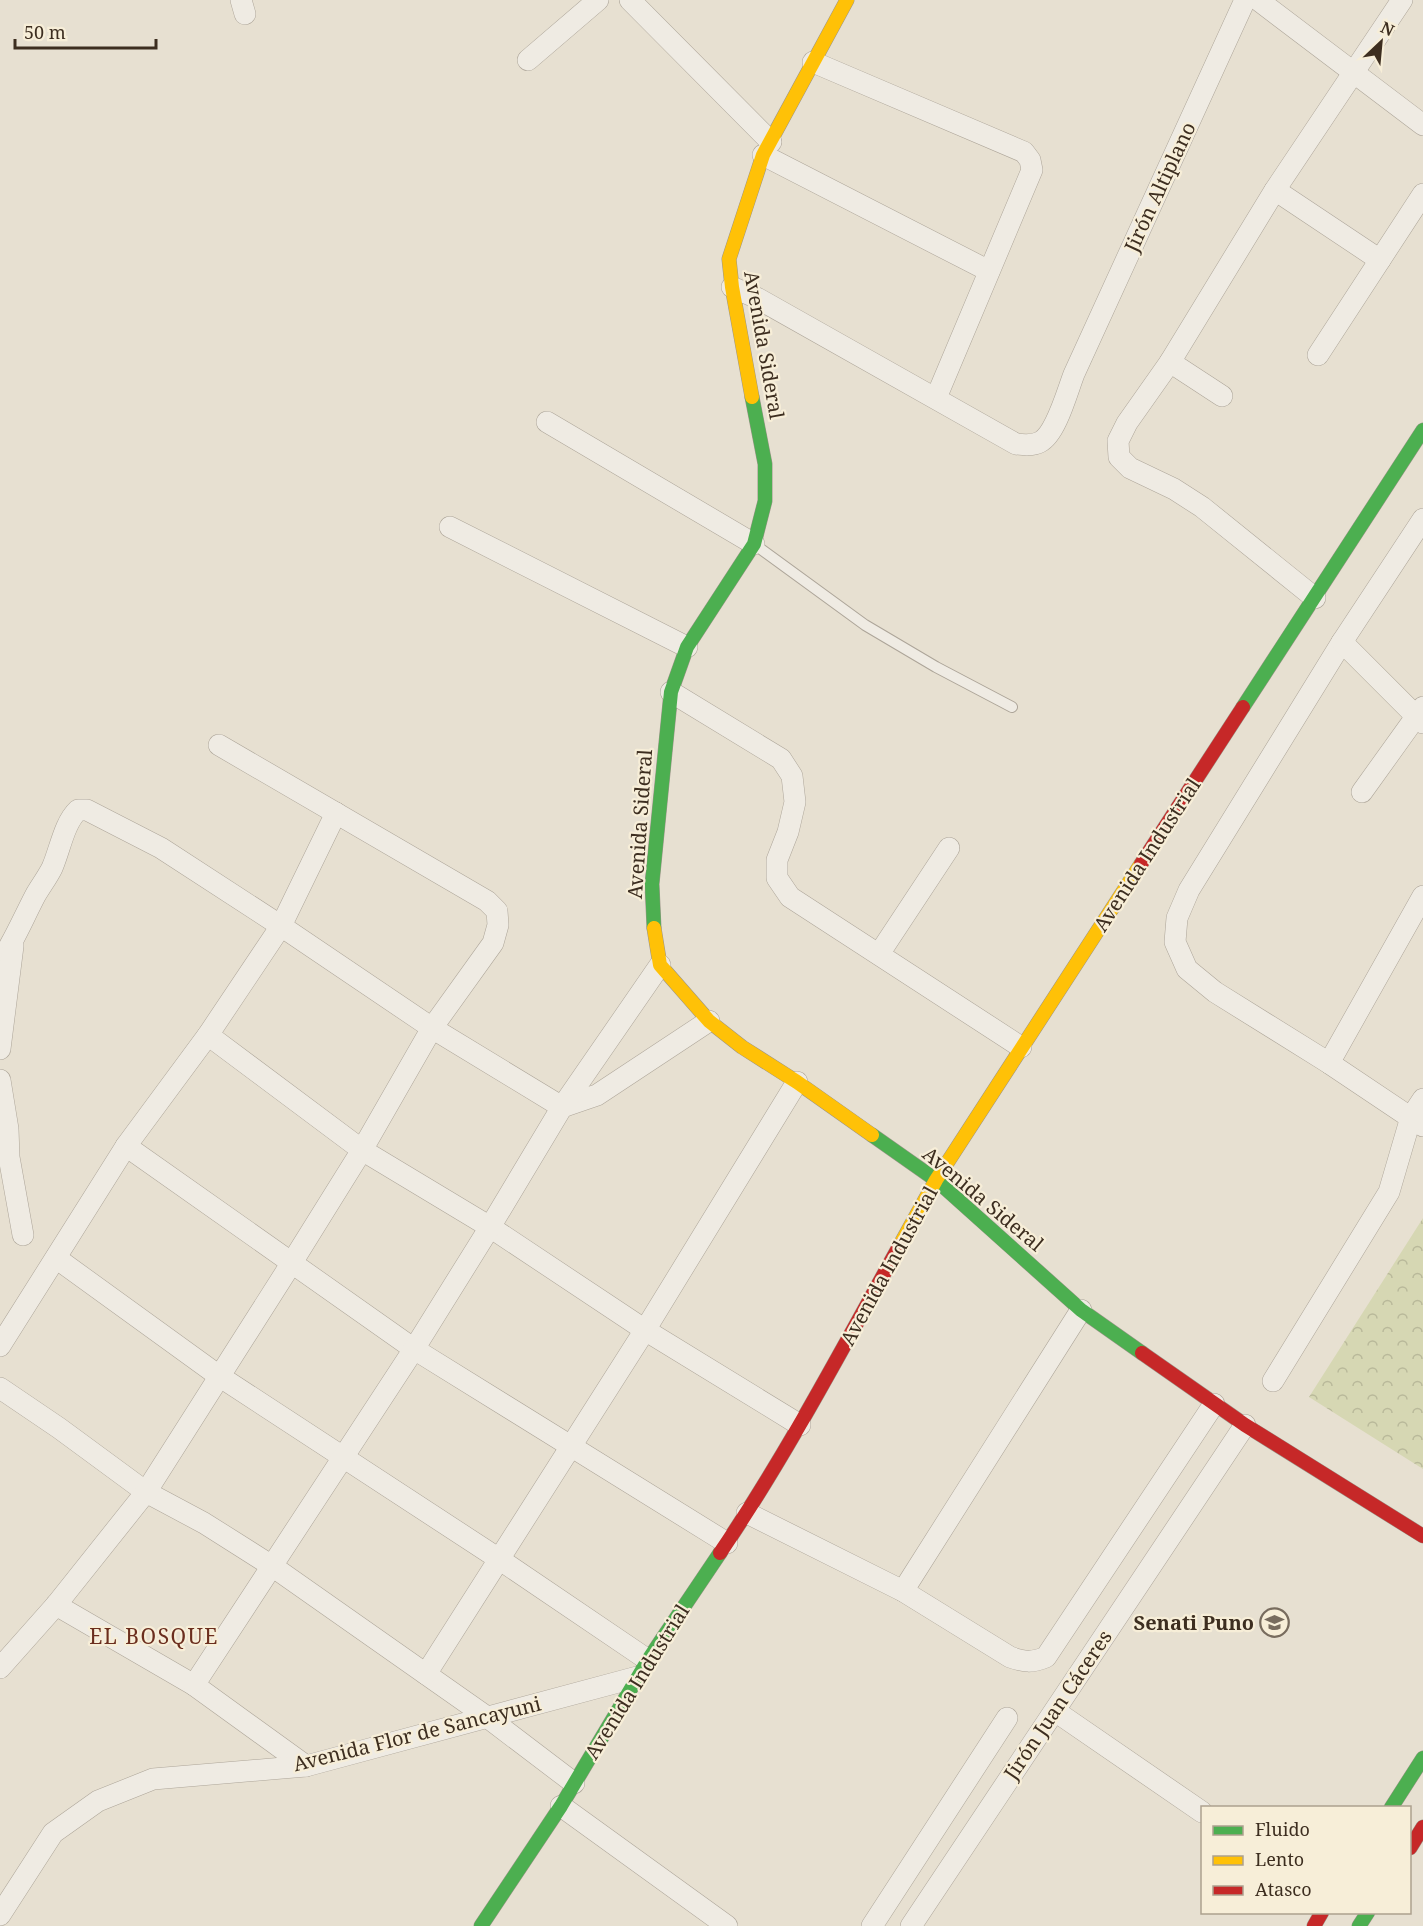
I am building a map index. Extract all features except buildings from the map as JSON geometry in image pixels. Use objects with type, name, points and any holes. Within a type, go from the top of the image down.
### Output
[{"type":"street","points":[[528,60],[598,0]]},
{"type":"street","points":[[630,0],[767,148],[988,271]]},
{"type":"street","name":"Jirón Altiplano","points":[[936,398],[1016,444],[1029,446],[1042,442],[1053,430],[1074,374],[1245,0]]},
{"type":"street","points":[[1258,0],[1423,125]]},
{"type":"street","points":[[1315,598],[1202,507],[1174,489],[1130,468],[1119,457],[1118,441],[1127,423],[1170,362],[1275,190],[1402,0]]},
{"type":"street","name":"Avenida Sideral","points":[[845,1],[767,148],[729,259],[732,287],[765,464],[765,501],[754,544],[687,647],[671,692],[652,884],[653,926],[660,965],[709,1021],[742,1047],[797,1082],[936,1180],[1082,1310],[1245,1425],[1423,1536]]},
{"type":"street","points":[[732,287],[757,298],[936,398],[1032,170],[1030,160],[1024,152],[813,62]]},
{"type":"street","points":[[1275,190],[1380,260]]},
{"type":"street","points":[[1318,355],[1423,194]]},
{"type":"street","points":[[1170,362],[1222,396]]},
{"type":"street","points":[[547,422],[754,544]]},
{"type":"street","name":"Avenida Industrial","points":[[481,1926],[561,1806],[643,1669],[747,1513],[800,1425],[936,1180],[1423,430]]},
{"type":"street","points":[[1417,1122],[1329,1063],[1215,992],[1187,969],[1175,942],[1177,918],[1190,890],[1342,642],[1423,519]]},
{"type":"street","points":[[450,527],[687,647]]},
{"type":"street","points":[[1342,642],[1421,716],[1362,792]]},
{"type":"street","points":[[671,692],[781,759],[792,776],[795,802],[788,832],[777,860],[777,878],[790,897],[1021,1047]]},
{"type":"street","points":[[0,1668],[56,1605],[146,1492],[362,1150],[432,1028],[493,943],[498,925],[497,911],[487,901],[219,745]]},
{"type":"street","points":[[0,962],[14,942],[35,896],[51,870],[70,818],[78,810],[87,810],[161,848],[432,1028],[562,1107]]},
{"type":"street","points":[[0,1346],[126,1146],[208,1035],[281,926],[336,813]]},
{"type":"street","points":[[879,954],[949,848]]},
{"type":"street","points":[[1329,1063],[1423,896]]},
{"type":"street","points":[[0,1049],[14,942]]},
{"type":"street","points":[[194,1685],[414,1349],[562,1107],[660,965]]},
{"type":"street","points":[[562,1107],[597,1095],[709,1021]]},
{"type":"street","points":[[208,1035],[362,1150],[490,1227],[645,1330],[800,1425]]},
{"type":"street","points":[[0,1080],[8,1129],[9,1157],[23,1235]]},
{"type":"street","points":[[426,1674],[645,1330],[797,1082]]},
{"type":"street","points":[[1273,1381],[1389,1192],[1417,1122],[1423,1099]]},
{"type":"street","points":[[126,1146],[414,1349],[727,1543]]},
{"type":"street","points":[[56,1258],[219,1376],[499,1559],[643,1669]]},
{"type":"street","points":[[903,1591],[1082,1310]]},
{"type":"street","points":[[0,1388],[146,1492],[204,1523],[272,1566],[487,1717],[574,1783]]},
{"type":"street","points":[[747,1513],[903,1591],[1010,1657],[1022,1662],[1034,1662],[1046,1657],[1214,1404]]},
{"type":"street","name":"Jirón Juan Cáceres","points":[[911,1926],[1245,1425]]},
{"type":"street","points":[[56,1605],[194,1685],[306,1766]]},
{"type":"street","name":"Avenida Flor de Sancayuni","points":[[0,1915],[53,1833],[98,1801],[153,1779],[306,1766],[487,1717],[643,1669]]},
{"type":"street","points":[[1055,1711],[1201,1811]]},
{"type":"street","name":"Jirón Juan Cáceres","points":[[872,1926],[1007,1718]]},
{"type":"street","points":[[1392,1806],[1423,1758]]},
{"type":"street","points":[[561,1806],[727,1926]]},
{"type":"street","points":[[1411,1846],[1423,1827]]},
{"type":"lane","points":[[754,544],[865,625],[936,667],[1012,707]]},
{"type":"green space","points":[[1423,1218],[1423,1469],[1309,1397]]},
{"type":"traffic: fast","points":[[654,928],[652,884],[671,692],[687,647],[754,544],[765,501],[765,464],[752,397]]},
{"type":"traffic: fast","points":[[1243,707],[1423,430]]},
{"type":"traffic: fast","points":[[872,1135],[936,1180],[1081,1310],[1142,1353]]},
{"type":"traffic: fast","points":[[481,1926],[561,1806],[648,1660],[720,1553]]},
{"type":"traffic: fast","points":[[1392,1806],[1423,1758]]},
{"type":"traffic: fast","points":[[1359,1926],[1367,1914]]},
{"type":"traffic: slow","points":[[752,397],[729,259],[763,155],[847,0]]},
{"type":"traffic: slow","points":[[900,1245],[936,1180],[1141,864]]},
{"type":"traffic: slow","points":[[654,928],[660,965],[709,1021],[742,1047],[797,1082],[872,1135]]},
{"type":"traffic: jam","points":[[1141,864],[1243,707]]},
{"type":"traffic: jam","points":[[720,1553],[791,1439],[900,1245]]},
{"type":"traffic: jam","points":[[1142,1353],[1245,1425],[1423,1536]]},
{"type":"traffic: jam","points":[[1411,1846],[1423,1827]]},
{"type":"traffic: jam","points":[[1314,1926],[1321,1914]]},
{"type":"place","name":"Senati Puno","points":[[1275,1623]]},
{"type":"district","name":"EL BOSQUE","points":[[154,1637]]}]
